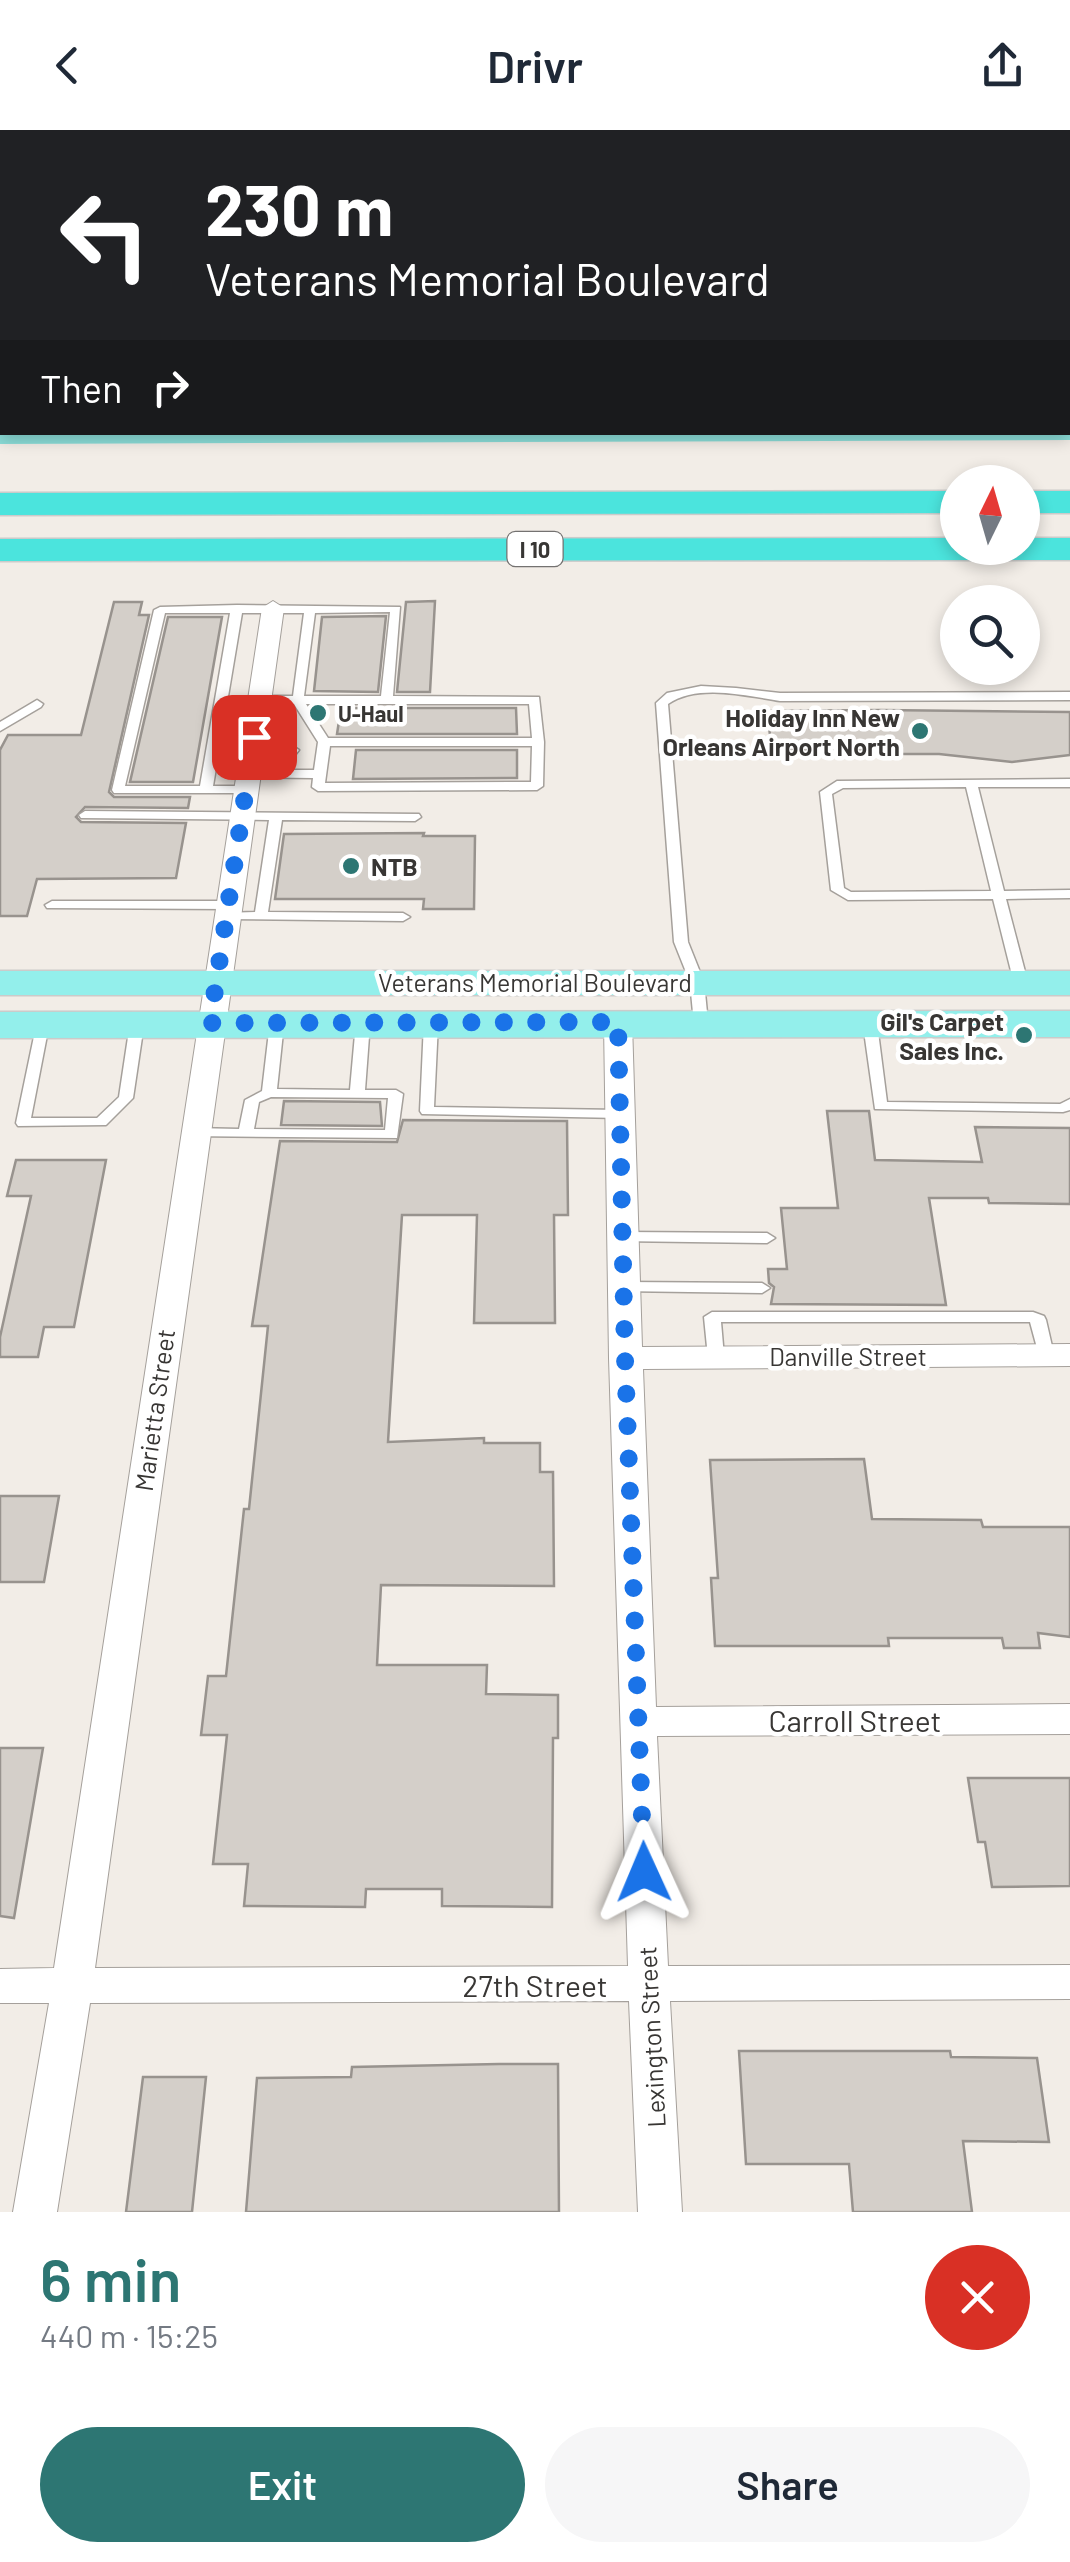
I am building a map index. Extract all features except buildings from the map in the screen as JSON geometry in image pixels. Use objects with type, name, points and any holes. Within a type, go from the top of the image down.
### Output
[{"type":"highway","name":"I 10","points":[[0,504],[940,502]]},
{"type":"highway","points":[[1040,502],[1070,502]]},
{"type":"highway","name":"I 10","points":[[0,550],[1070,549]]},
{"type":"main road","name":"Veterans Memorial Boulevard","points":[[0,983],[218,982],[700,1002],[870,1024],[1069,1018]]},
{"type":"main road","name":"Veterans Memorial Boulevard","points":[[0,1025],[618,1022],[700,1002],[1022,983],[1069,1018]]},
{"type":"street","name":"Marietta Street","points":[[35,2212],[72,1986],[210,1023],[252,788],[259,700],[273,608]]},
{"type":"street","name":"Lexington Street","points":[[618,1022],[625,1358],[641,1722],[647,1984],[660,2212]]},
{"type":"street","name":"Danville Street","points":[[625,1358],[1058,1355]]},
{"type":"street","name":"Carroll Street","points":[[641,1722],[1070,1719]]},
{"type":"street","name":"27th Street","points":[[0,1986],[1070,1982]]},
{"type":"lane","points":[[206,790],[237,608]]},
{"type":"lane","points":[[259,700],[298,700],[386,700],[534,700],[537,786],[318,787],[324,742],[298,700],[310,608]]},
{"type":"lane","points":[[314,726],[252,788],[118,790],[160,610],[396,609],[386,700]]},
{"type":"lane","points":[[700,1002],[682,942],[662,702],[665,698],[682,692],[746,692],[780,697],[1070,696]]},
{"type":"lane","points":[[0,726],[36,704]]},
{"type":"lane","points":[[324,742],[538,742]]},
{"type":"lane","points":[[85,815],[319,774]]},
{"type":"lane","points":[[1070,783],[841,784],[826,792],[838,890],[860,897],[1070,894]]},
{"type":"lane","points":[[971,784],[1022,983]]},
{"type":"lane","points":[[252,788],[276,816],[415,817]]},
{"type":"lane","points":[[261,916],[276,816]]},
{"type":"lane","points":[[52,905],[228,911],[261,916],[404,916]]},
{"type":"lane","points":[[269,1093],[277,1023]]},
{"type":"lane","points":[[358,1094],[363,1023]]},
{"type":"lane","points":[[431,1023],[427,1111],[620,1114]]},
{"type":"lane","points":[[42,1025],[23,1123],[101,1122],[126,1098],[136,1024]]},
{"type":"lane","points":[[870,1024],[880,1106],[1063,1108],[1070,1103]]},
{"type":"lane","points":[[194,1133],[246,1134],[292,1128],[392,1135],[396,1094],[297,1097],[269,1093],[252,1100],[246,1134]]},
{"type":"lane","points":[[622,1237],[767,1238]]},
{"type":"lane","points":[[624,1287],[762,1288]]},
{"type":"water","points":[[0,435],[1070,435],[1070,440],[0,444]]},
{"type":"place","name":"U-Haul","points":[[318,713]]},
{"type":"place","name":"Holiday Inn New Orleans Airport North","points":[[920,731]]},
{"type":"place","name":"NTB","points":[[351,866]]},
{"type":"place","name":"Gil's Carpet Sales Inc.","points":[[1024,1035]]},
{"type":"route","points":[[254,737],[210,1023],[618,1022],[625,1358],[644,1872]]}]
